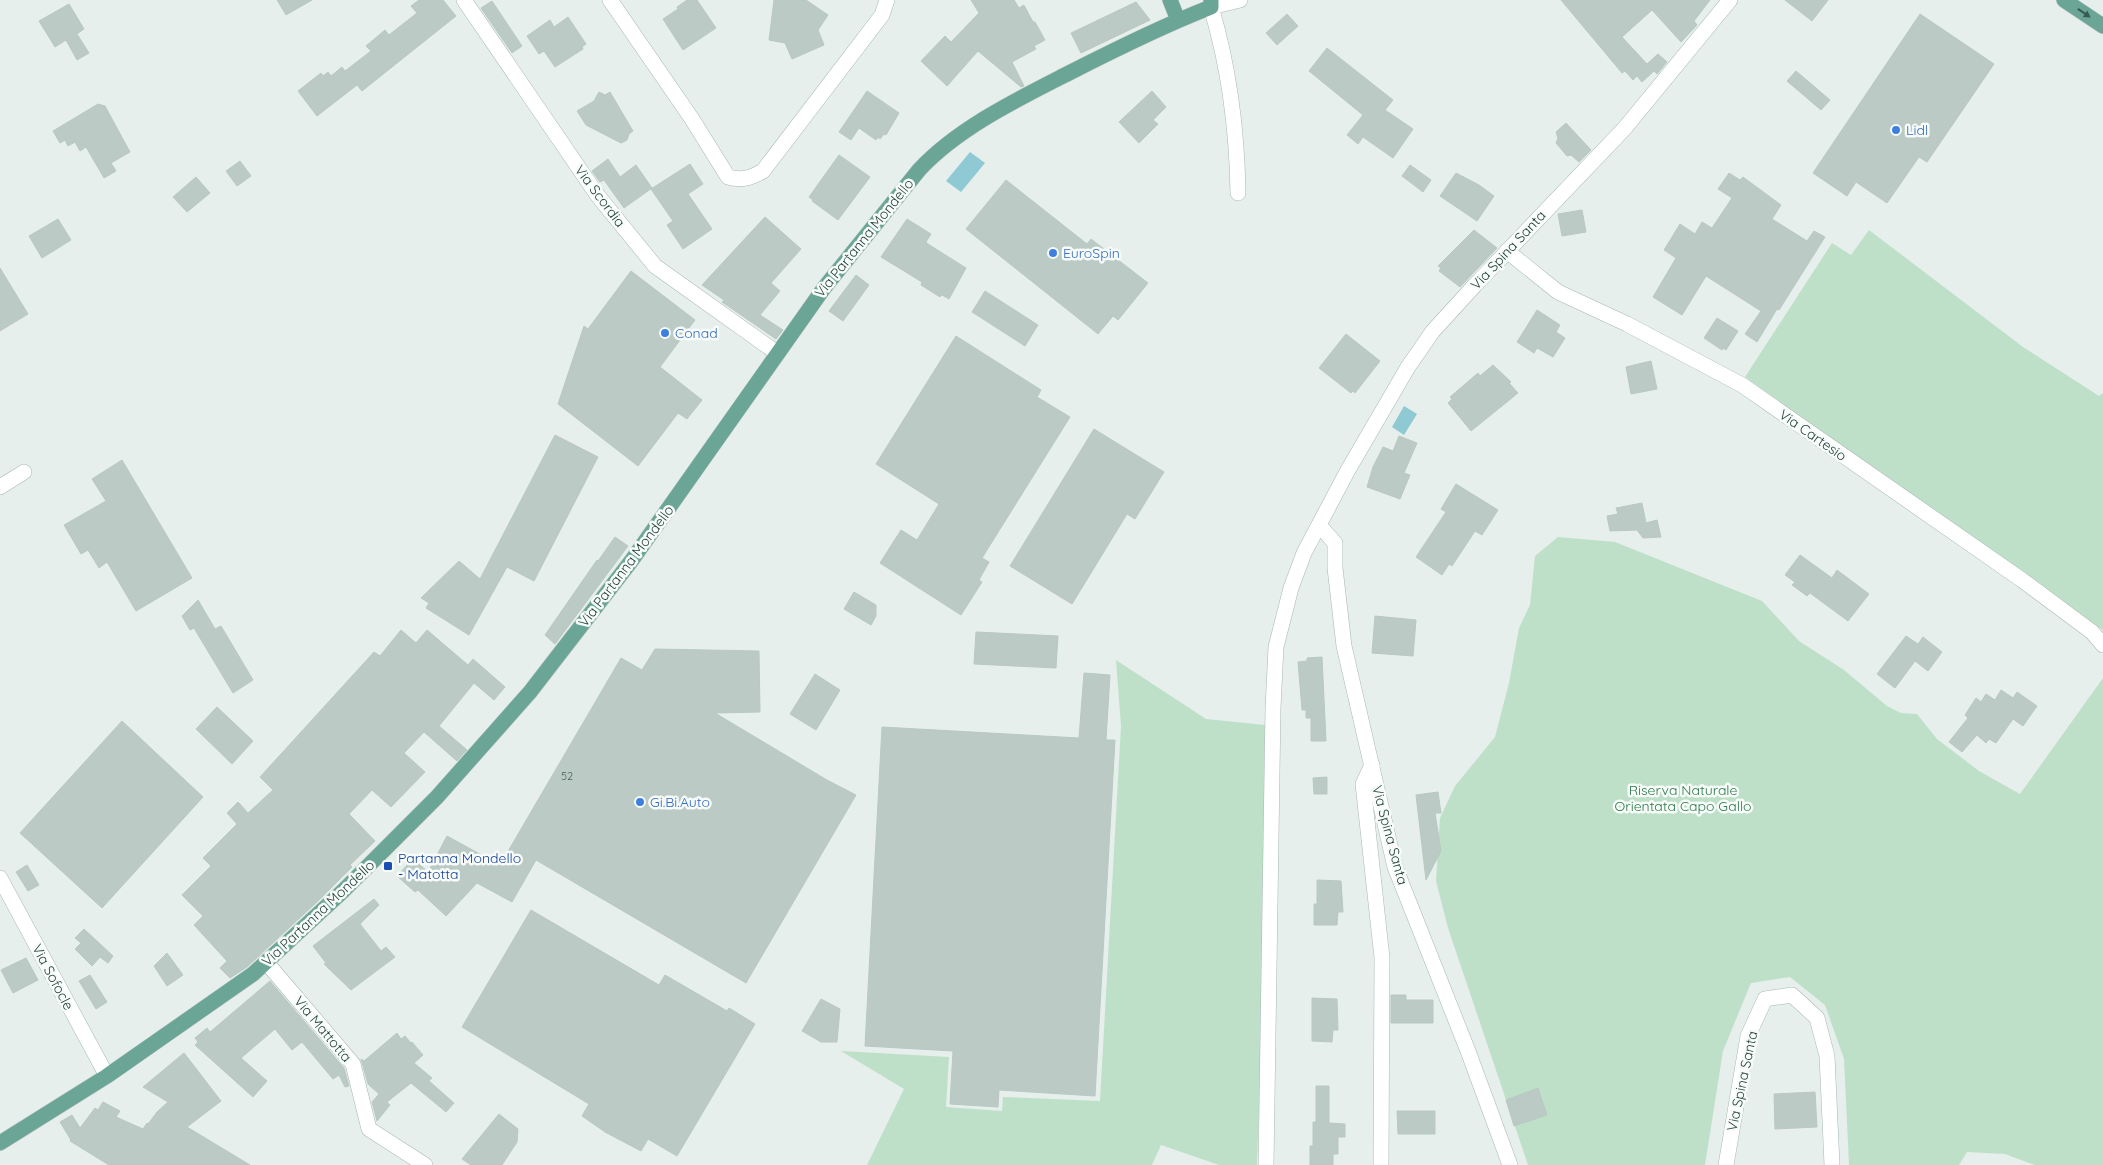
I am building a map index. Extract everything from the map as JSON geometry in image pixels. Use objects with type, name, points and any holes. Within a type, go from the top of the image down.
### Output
[{"type":"main road","points":[[1170,0],[1178,20]]},
{"type":"main road","points":[[2064,0],[2103,26]]},
{"type":"main road","name":"Via Partanna Mondello","points":[[0,1143],[107,1076],[253,974],[343,891],[437,797],[530,692],[632,560],[824,288],[934,153],[1022,97],[1211,3]]},
{"type":"street","name":"Via Scordia","points":[[464,0],[598,196],[655,266],[777,353]]},
{"type":"street","points":[[610,0],[692,119],[728,177],[740,180],[752,178],[764,171],[882,15],[887,0]]},
{"type":"street","name":"Via Partanna Mondello","points":[[1211,3],[1240,0]]},
{"type":"street","name":"Via Spina Santa","points":[[1266,1165],[1273,708],[1276,647],[1291,588],[1304,553],[1393,393],[1433,331],[1624,129],[1730,0]]},
{"type":"street","points":[[1211,3],[1230,90],[1237,151],[1238,193]]},
{"type":"street","name":"Via Cartesio","points":[[1507,251],[1558,292],[1627,324],[1742,385],[2022,580],[2092,632],[2103,646]]},
{"type":"street","points":[[0,487],[24,472]]},
{"type":"street","name":"Via Spina Santa","points":[[1319,524],[1334,543],[1344,646],[1396,867],[1468,1051],[1510,1165]]},
{"type":"street","points":[[1372,765],[1363,784],[1382,958],[1381,1165]]},
{"type":"street","name":"Via Sofocle","points":[[0,878],[107,1076]]},
{"type":"street","name":"Via Mattotta","points":[[266,962],[354,1064],[369,1130],[425,1165]]},
{"type":"street","name":"Via Spina Santa","points":[[1726,1165],[1748,1036],[1765,999],[1792,995],[1817,1018],[1827,1056],[1832,1165]]},
{"type":"green space","points":[[1869,230],[2023,347],[2099,396],[2103,393],[2103,630],[1745,377],[1832,243],[1851,255]]},
{"type":"green space","name":"Riserva Naturale Orientata Capo Gallo","points":[[1558,537],[1615,542],[1762,601],[1799,641],[1844,670],[1887,706],[1901,713],[1917,714],[1937,739],[1979,771],[2020,794],[2103,678],[2103,1165],[2035,1165],[2005,1154],[1967,1152],[1959,1165],[1849,1165],[1844,1059],[1825,1005],[1790,977],[1751,983],[1723,1051],[1705,1165],[1528,1165],[1448,928],[1436,881],[1440,818],[1455,786],[1495,737],[1509,683],[1519,628],[1530,605],[1535,556]]},
{"type":"green space","points":[[1116,660],[1206,719],[1265,725],[1261,1049],[1257,1165],[1219,1165],[1161,1145],[1152,1165],[867,1165],[904,1089],[841,1051],[949,1057],[946,1107],[1002,1111],[1003,1097],[1100,1101],[1121,726]]},
{"type":"water","points":[[970,152],[985,163],[961,192],[946,181]]},
{"type":"water","points":[[1404,406],[1417,414],[1404,435],[1392,427]]},
{"type":"building","points":[[277,0],[312,0],[286,15]]},
{"type":"building","points":[[419,0],[443,0],[456,16],[362,91],[357,85],[317,116],[298,91],[321,73],[323,76],[328,72],[331,76],[342,67],[345,71],[371,51],[366,46],[385,30],[389,35],[417,13],[411,6]]},
{"type":"building","points":[[687,0],[697,0],[716,28],[683,50],[663,19]]},
{"type":"building","points":[[774,0],[806,0],[828,15],[818,30],[824,45],[792,59],[785,43],[769,40]]},
{"type":"building","points":[[971,0],[1014,0],[1019,8],[1024,5],[1033,22],[1035,22],[1045,40],[1034,46],[1036,49],[1012,62],[1024,86],[1021,87],[978,51],[947,86],[921,61],[945,36],[951,42],[979,13]]},
{"type":"building","points":[[1561,0],[1710,0],[1694,21],[1697,25],[1681,42],[1652,10],[1622,37],[1647,64],[1658,54],[1667,62],[1657,74],[1654,71],[1642,82],[1637,76],[1633,80],[1625,71],[1622,73]]},
{"type":"building","points":[[1785,0],[1828,0],[1812,21]]},
{"type":"building","points":[[492,1],[522,46],[512,53],[481,8]]},
{"type":"building","points":[[1136,2],[1150,20],[1081,53],[1071,33]]},
{"type":"building","points":[[69,4],[84,29],[77,34],[89,53],[77,60],[66,40],[55,47],[39,21]]},
{"type":"building","points":[[1287,14],[1298,26],[1277,45],[1266,33]]},
{"type":"building","name":"Lidl","points":[[1920,14],[1994,64],[1927,162],[1919,157],[1887,203],[1856,182],[1847,196],[1813,173]]},
{"type":"building","points":[[568,17],[586,44],[582,47],[583,49],[555,67],[544,51],[539,54],[527,36],[550,20],[554,27]]},
{"type":"building","points":[[1327,48],[1393,100],[1385,110],[1413,129],[1393,158],[1363,137],[1358,144],[1347,135],[1363,115],[1309,71]]},
{"type":"building","points":[[1796,71],[1830,100],[1821,110],[1787,81]]},
{"type":"building","points":[[867,91],[899,113],[886,135],[884,134],[880,139],[878,137],[876,140],[859,128],[851,140],[839,132]]},
{"type":"building","points":[[1152,91],[1166,107],[1153,120],[1158,124],[1139,143],[1119,122]]},
{"type":"building","points":[[599,92],[605,95],[610,92],[633,131],[629,134],[627,140],[621,143],[586,125],[577,111],[594,101]]},
{"type":"building","points":[[98,104],[105,106],[130,152],[111,163],[116,171],[104,178],[86,147],[80,151],[75,142],[68,146],[65,140],[60,143],[53,131]]},
{"type":"building","points":[[1566,123],[1591,150],[1579,162],[1571,155],[1567,156],[1556,143],[1558,138],[1556,132]]},
{"type":"building","points":[[839,155],[870,177],[838,220],[809,197]]},
{"type":"building","points":[[608,159],[620,177],[636,165],[652,188],[624,208],[604,180],[600,182],[592,171]]},
{"type":"building","points":[[240,161],[251,176],[237,186],[226,171]]},
{"type":"building","points":[[690,164],[703,184],[688,194],[712,229],[683,249],[667,225],[673,221],[651,189]]},
{"type":"building","points":[[1410,165],[1431,180],[1423,192],[1402,176]]},
{"type":"building","points":[[1456,173],[1479,185],[1494,196],[1477,221],[1440,196]]},
{"type":"building","points":[[1729,173],[1740,180],[1743,177],[1781,205],[1772,219],[1807,241],[1814,231],[1825,237],[1757,342],[1745,334],[1761,311],[1706,276],[1682,315],[1653,297],[1676,258],[1664,250],[1680,224],[1695,234],[1702,222],[1712,228],[1732,198],[1718,189]]},
{"type":"building","points":[[196,177],[210,193],[187,212],[173,197]]},
{"type":"building","name":"EuroSpin","points":[[1006,180],[1087,244],[1091,239],[1148,283],[1118,320],[1113,316],[1098,334],[966,229]]},
{"type":"building","points":[[1582,210],[1586,232],[1562,236],[1558,214]]},
{"type":"building","points":[[765,217],[801,249],[771,283],[780,291],[760,315],[783,330],[776,339],[722,302],[724,300],[702,285]]},
{"type":"building","points":[[58,219],[71,240],[42,258],[29,236]]},
{"type":"building","points":[[907,219],[931,234],[926,242],[928,244],[966,268],[949,299],[942,295],[940,297],[921,285],[922,282],[881,257]]},
{"type":"building","points":[[1474,230],[1497,248],[1460,287],[1439,271],[1441,268],[1438,266]]},
{"type":"building","points":[[0,268],[28,314],[0,331]]},
{"type":"building","points":[[631,271],[695,320],[660,367],[702,400],[687,419],[678,413],[638,466],[558,404],[584,326],[588,329]]},
{"type":"building","points":[[856,275],[869,285],[843,321],[829,311]]},
{"type":"building","points":[[985,291],[1038,325],[1025,346],[972,312]]},
{"type":"building","points":[[1537,310],[1560,325],[1556,332],[1565,338],[1553,357],[1537,348],[1534,353],[1517,342]]},
{"type":"building","points":[[1717,318],[1738,331],[1726,350],[1723,348],[1722,350],[1704,338]]},
{"type":"building","points":[[1346,334],[1380,361],[1355,393],[1353,391],[1351,393],[1319,368]]},
{"type":"building","points":[[956,336],[1041,390],[1037,397],[1070,417],[982,558],[989,562],[979,580],[982,582],[961,615],[880,563],[901,530],[917,540],[939,504],[876,464]]},
{"type":"building","points":[[1651,361],[1657,389],[1631,394],[1626,367]]},
{"type":"building","points":[[1493,365],[1511,382],[1509,383],[1518,393],[1471,431],[1448,403],[1452,399],[1450,397],[1478,373],[1480,376]]},
{"type":"building","points":[[1094,429],[1164,472],[1135,519],[1127,514],[1072,604],[1010,566]]},
{"type":"building","points":[[555,435],[598,457],[534,581],[507,567],[469,635],[426,608],[429,603],[421,598],[459,561],[480,579]]},
{"type":"building","points":[[1399,436],[1417,443],[1404,473],[1410,475],[1400,499],[1367,487],[1373,467],[1383,447],[1393,451]]},
{"type":"building","points":[[122,460],[192,578],[136,611],[107,562],[99,568],[88,550],[81,554],[64,525],[106,501],[92,479]]},
{"type":"building","points":[[1456,484],[1498,510],[1482,535],[1475,531],[1452,566],[1449,564],[1442,575],[1416,557],[1446,512],[1441,509]]},
{"type":"building","points":[[1642,503],[1646,523],[1657,520],[1661,537],[1643,538],[1637,530],[1610,531],[1607,516],[1618,514],[1616,508]]},
{"type":"building","points":[[615,537],[628,546],[555,644],[545,635]]},
{"type":"building","points":[[1800,555],[1832,578],[1837,570],[1869,594],[1848,621],[1810,593],[1807,596],[1792,585],[1795,582],[1785,575]]},
{"type":"building","points":[[854,592],[876,605],[876,616],[871,625],[844,609]]},
{"type":"building","points":[[198,600],[215,629],[221,626],[253,680],[233,693],[194,628],[190,630],[182,616]]},
{"type":"building","points":[[1375,616],[1416,620],[1413,656],[1372,653]]},
{"type":"building","points":[[401,630],[416,643],[427,630],[468,665],[473,659],[505,687],[494,700],[474,683],[439,726],[467,750],[457,761],[424,732],[404,753],[425,772],[391,807],[372,790],[349,814],[375,841],[350,865],[352,867],[318,901],[247,967],[230,978],[220,968],[227,961],[194,925],[203,916],[182,895],[211,866],[203,858],[237,824],[227,813],[238,802],[248,813],[273,790],[260,777],[374,652],[380,656]]},
{"type":"building","points":[[976,632],[1058,636],[1056,668],[974,664]]},
{"type":"building","points":[[1906,636],[1918,644],[1923,637],[1942,652],[1928,671],[1915,661],[1895,688],[1877,674]]},
{"type":"building","points":[[655,649],[759,651],[760,712],[715,713],[827,780],[856,795],[746,983],[536,860],[512,902],[477,883],[446,916],[418,890],[415,892],[397,876],[413,859],[428,872],[447,836],[500,865],[621,658],[642,670]]},
{"type":"building","points":[[1322,657],[1326,741],[1311,741],[1311,718],[1306,718],[1306,710],[1302,710],[1298,662],[1307,661],[1307,658]]},
{"type":"building","points":[[1084,673],[1110,675],[1106,740],[1115,740],[1095,1096],[999,1090],[998,1107],[950,1104],[953,1051],[865,1046],[882,727],[1079,738]]},
{"type":"building","points":[[815,674],[840,690],[816,730],[790,714]]},
{"type":"building","points":[[2001,690],[2013,698],[2017,692],[2037,706],[2023,726],[2013,719],[1996,743],[1989,739],[1986,743],[1977,735],[1962,752],[1949,742],[1968,718],[1965,715],[1976,698],[1981,702],[1986,694],[1995,700]]},
{"type":"building","points":[[217,707],[253,741],[232,764],[196,729]]},
{"type":"building","points":[[122,721],[203,797],[102,908],[20,833]]},
{"type":"building","points":[[1327,777],[1327,794],[1314,794],[1313,778]]},
{"type":"building","points":[[1438,792],[1441,813],[1435,813],[1441,851],[1426,880],[1416,795]]},
{"type":"building","points":[[27,865],[39,885],[28,891],[16,872]]},
{"type":"building","points":[[1317,880],[1341,881],[1343,912],[1338,912],[1337,925],[1314,925],[1314,904],[1317,904]]},
{"type":"building","points":[[374,899],[379,905],[360,924],[381,951],[386,947],[395,957],[351,990],[324,964],[326,963],[313,946]]},
{"type":"building","points":[[531,910],[659,985],[665,975],[727,1011],[729,1008],[755,1024],[677,1156],[648,1139],[641,1151],[605,1132],[582,1116],[589,1104],[462,1027]]},
{"type":"building","points":[[84,929],[113,956],[108,963],[100,957],[92,966],[75,949],[81,943],[75,938]]},
{"type":"building","points":[[167,953],[183,975],[167,986],[154,966]]},
{"type":"building","points":[[26,958],[38,980],[13,993],[1,970]]},
{"type":"building","points":[[90,975],[107,1002],[96,1009],[79,981]]},
{"type":"building","points":[[270,981],[344,1068],[349,1086],[345,1087],[339,1075],[333,1079],[302,1042],[292,1050],[275,1029],[241,1058],[267,1081],[253,1097],[195,1045],[198,1042],[195,1038],[207,1028],[210,1032]]},
{"type":"building","points":[[1391,995],[1406,995],[1406,1000],[1433,1000],[1433,1023],[1391,1023]]},
{"type":"building","points":[[1312,998],[1337,999],[1338,1030],[1333,1030],[1332,1042],[1312,1041]]},
{"type":"building","points":[[821,999],[840,1009],[837,1042],[821,1042],[802,1031]]},
{"type":"building","points":[[397,1033],[401,1039],[405,1036],[423,1055],[414,1063],[432,1078],[429,1081],[454,1103],[446,1112],[411,1083],[387,1102],[390,1105],[377,1121],[372,1102],[379,1094],[368,1084],[361,1059],[364,1061]]},
{"type":"building","points":[[184,1053],[221,1101],[187,1127],[250,1165],[109,1165],[70,1141],[60,1122],[72,1115],[80,1128],[95,1108],[98,1110],[103,1102],[120,1111],[116,1117],[143,1129],[168,1102],[143,1087]]},
{"type":"building","points":[[1316,1086],[1329,1086],[1329,1123],[1345,1124],[1345,1137],[1338,1137],[1338,1154],[1333,1154],[1333,1165],[1310,1165],[1310,1146],[1313,1146],[1313,1122],[1316,1122]]},
{"type":"building","points":[[1538,1088],[1547,1115],[1514,1126],[1506,1100]]},
{"type":"building","points":[[1815,1092],[1817,1127],[1775,1129],[1774,1094]]},
{"type":"building","points":[[1397,1111],[1435,1111],[1435,1134],[1398,1134]]},
{"type":"building","points":[[499,1114],[518,1129],[517,1142],[502,1165],[471,1165],[462,1159]]},
{"type":"place","name":"Lidl","points":[[1896,130]]},
{"type":"place","name":"EuroSpin","points":[[1053,253]]},
{"type":"place","name":"Conad","points":[[665,333]]},
{"type":"place","name":"Gi.Bi.Auto","points":[[640,802]]},
{"type":"place","name":"Partanna Mondello - Matotta","points":[[388,866]]}]
